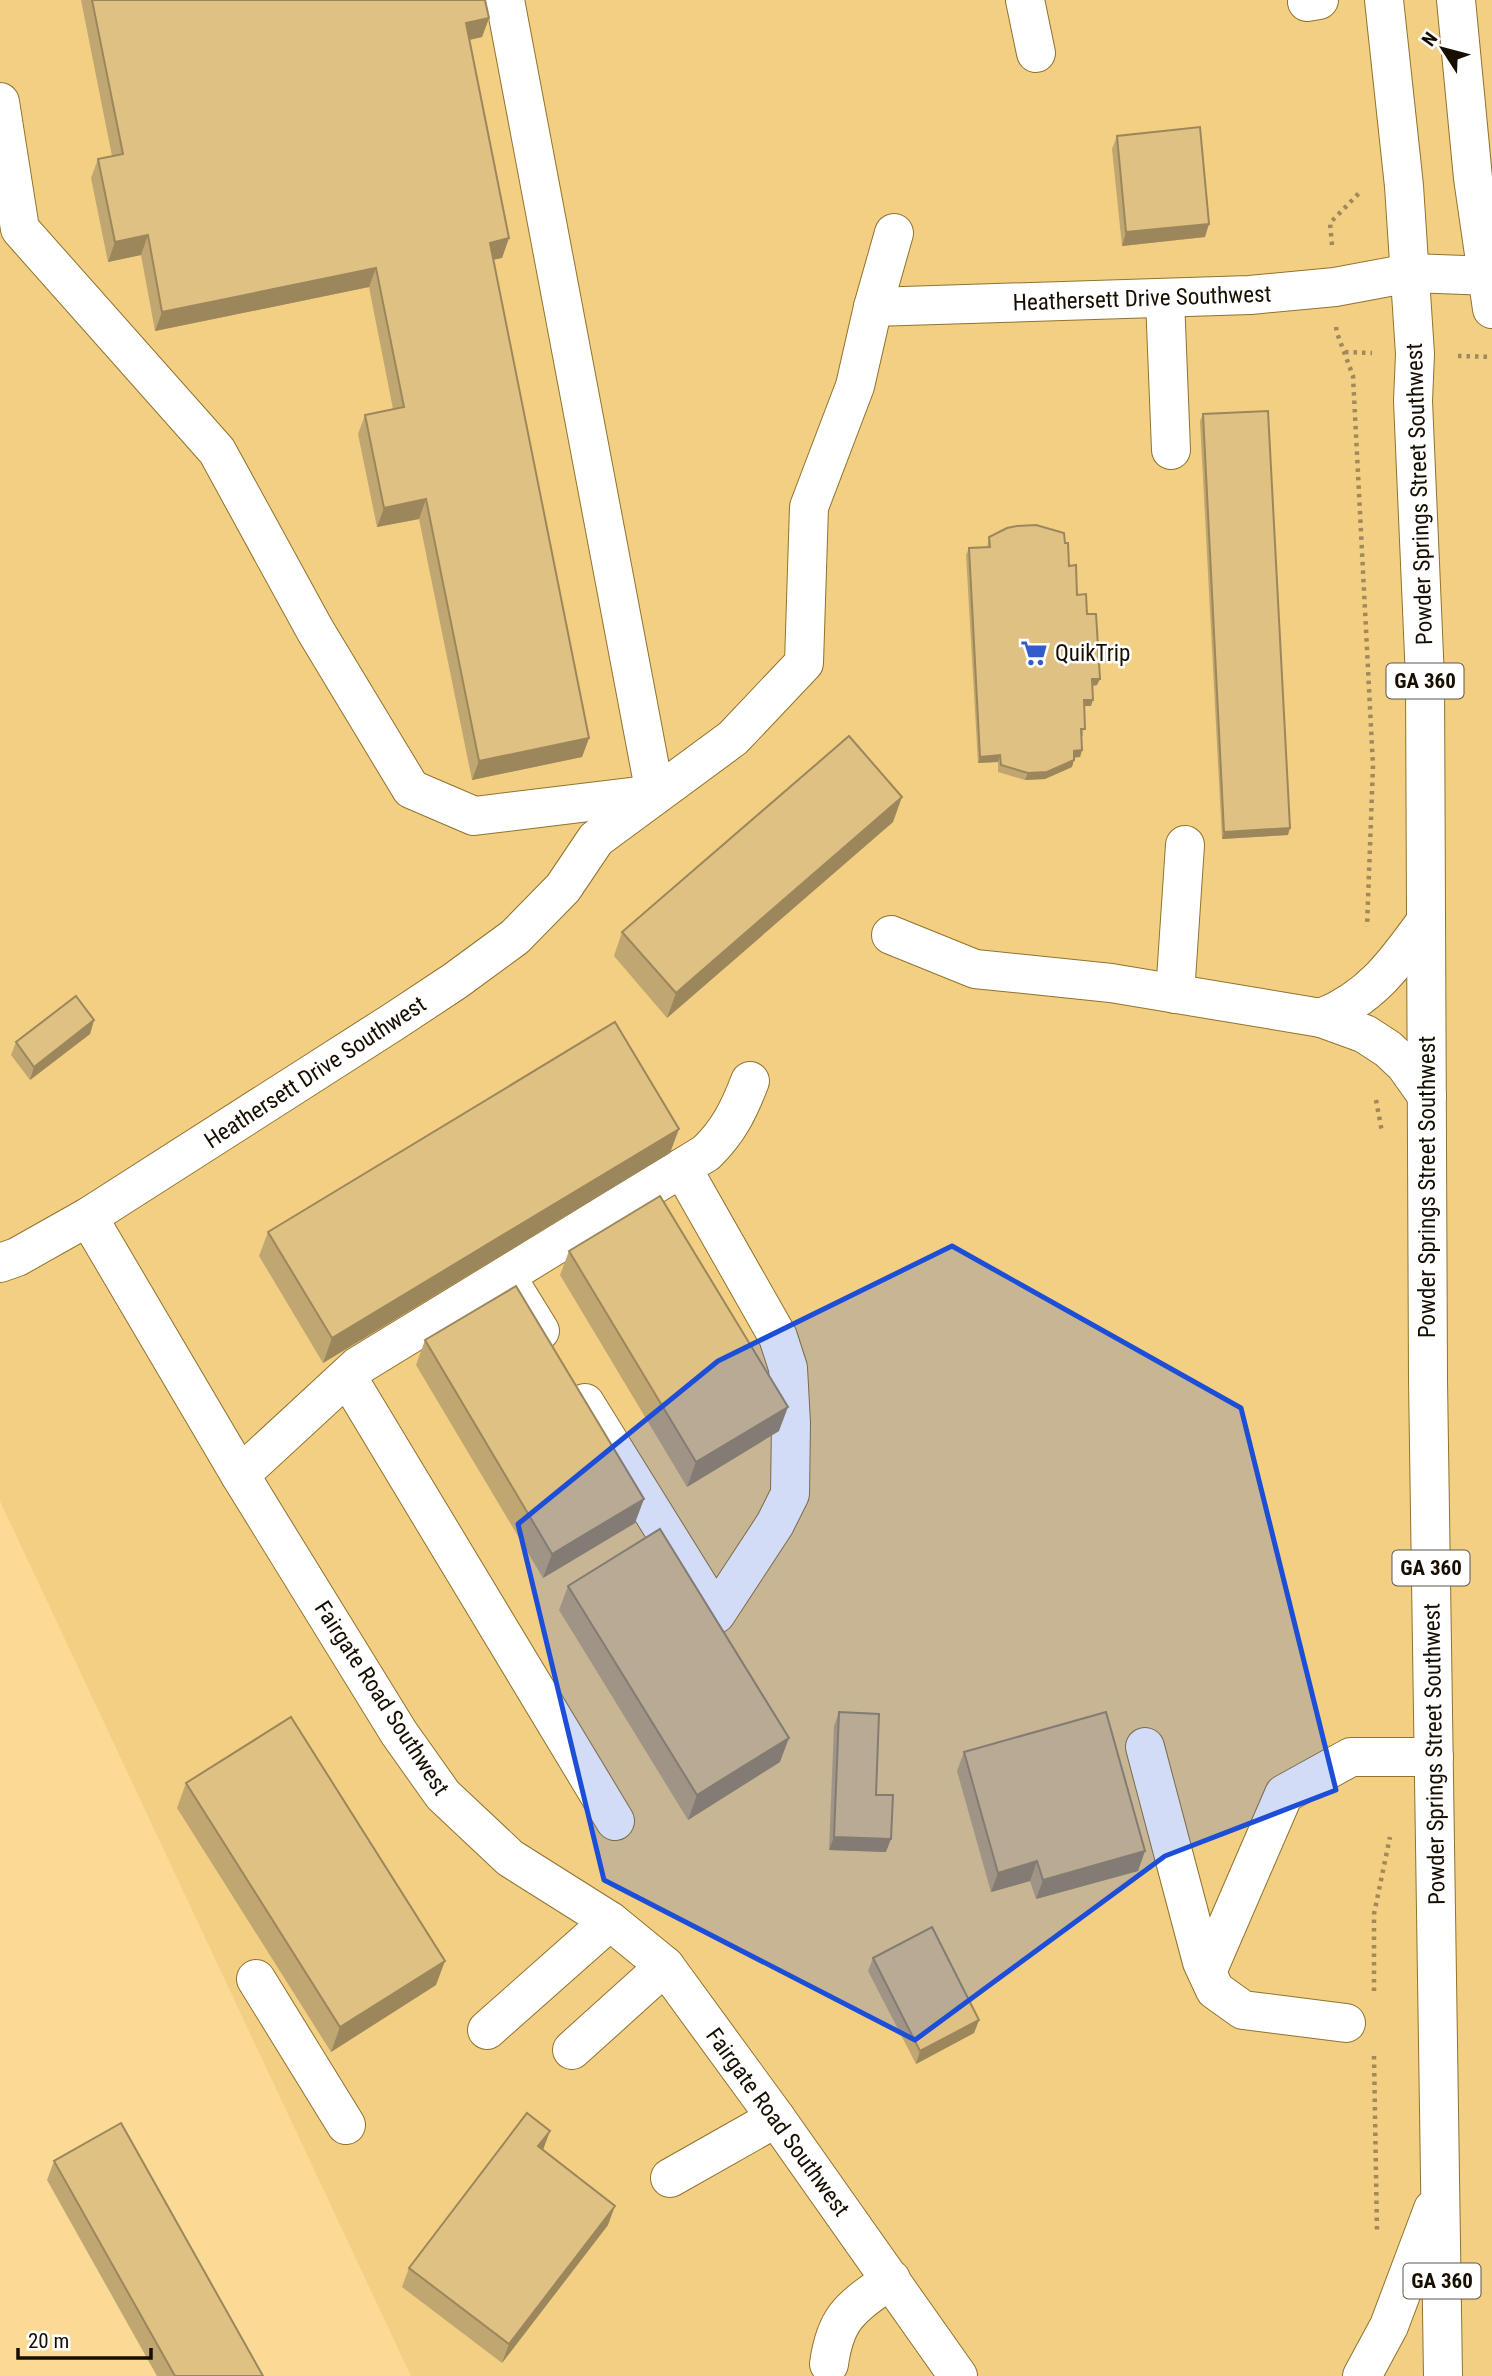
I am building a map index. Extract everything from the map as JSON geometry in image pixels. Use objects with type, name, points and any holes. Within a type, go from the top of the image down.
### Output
[{"type":"main road","points":[[0,102],[20,229],[216,451],[315,630],[411,789],[474,816],[655,794],[505,0]]},
{"type":"main road","points":[[1025,0],[1036,53]]},
{"type":"main road","name":"Powder Springs Street Southwest","points":[[1384,0],[1404,186],[1415,354],[1413,401],[1425,679],[1428,1380],[1443,2376]]},
{"type":"main road","points":[[1456,0],[1473,178],[1491,287]]},
{"type":"main road","name":"Heathersett Drive Southwest","points":[[0,1263],[17,1257],[88,1217],[394,1022],[515,937],[563,888],[596,839],[733,738],[804,663],[809,507],[855,386],[894,233]]},
{"type":"main road","name":"Heathersett Drive Southwest","points":[[873,307],[1165,299],[1335,287],[1410,273],[1491,287]]},
{"type":"main road","points":[[1165,299],[1171,450]]},
{"type":"main road","points":[[1175,993],[1185,845]]},
{"type":"main road","points":[[1321,1018],[1344,1009],[1365,994],[1394,965],[1426,921]]},
{"type":"main road","points":[[891,935],[975,970],[1111,983],[1321,1018],[1365,1034],[1388,1049],[1405,1065],[1427,1097]]},
{"type":"main road","points":[[240,1475],[358,1366],[706,1153],[724,1136],[736,1116],[750,1082]]},
{"type":"main road","points":[[506,1276],[716,1614],[775,1524],[790,1494],[791,1423],[788,1368],[778,1337],[682,1168]]},
{"type":"main road","name":"Fairgate Road Southwest","points":[[88,1217],[240,1475],[399,1733],[443,1795],[510,1858],[610,1921],[665,1966],[958,2376]]},
{"type":"main road","points":[[348,1378],[615,1821]]},
{"type":"main road","points":[[1145,1747],[1194,1932],[1215,1990],[1243,2010],[1364,2023]]},
{"type":"main road","points":[[1207,1972],[1284,1794],[1351,1757],[1434,1757]]},
{"type":"main road","points":[[487,2030],[610,1921]]},
{"type":"main road","points":[[572,2050],[665,1966]]},
{"type":"main road","points":[[256,1979],[346,2125]]},
{"type":"main road","points":[[670,2178],[776,2118]]},
{"type":"main road","points":[[1362,2376],[1390,2326],[1440,2187]]},
{"type":"main road","points":[[829,2364],[832,2340],[841,2320],[891,2279]]},
{"type":"path","points":[[1365,994],[1373,766],[1353,376],[1337,334],[1330,223],[1361,190],[1404,186]]},
{"type":"path","points":[[1376,1099],[1383,1138]]},
{"type":"path","points":[[1377,2237],[1364,2023],[1374,1914],[1392,1826]]},
{"type":"highlighted area","points":[[952,1246],[1241,1408],[1336,1790],[1165,1856],[915,2040],[604,1880],[518,1524],[718,1361]]},
{"type":"shaded area","points":[[0,0],[1492,0],[1492,2376],[411,2376],[0,1501]]},
{"type":"building","points":[[92,0],[485,0],[489,18],[466,23],[509,238],[490,243],[589,738],[479,761],[426,499],[384,508],[365,415],[404,407],[376,268],[162,312],[148,235],[115,242],[98,159],[123,154]]},
{"type":"building","points":[[1200,127],[1209,224],[1126,232],[1117,136]]},
{"type":"building","points":[[1268,411],[1290,828],[1224,832],[1203,414]]},
{"type":"building","name":"QuikTrip","points":[[1036,525],[1064,533],[1065,543],[1068,543],[1069,566],[1076,565],[1077,595],[1086,594],[1087,614],[1096,614],[1100,679],[1092,679],[1093,700],[1084,700],[1085,729],[1081,729],[1082,750],[1074,751],[1074,760],[1047,772],[1028,773],[1001,765],[1000,755],[980,757],[969,548],[990,547],[989,537],[1007,528]]},
{"type":"building","points":[[849,736],[902,797],[676,993],[622,932]]},
{"type":"building","points":[[76,996],[94,1020],[34,1067],[16,1042]]},
{"type":"building","points":[[615,1022],[679,1129],[332,1338],[268,1232]]},
{"type":"building","points":[[660,1196],[788,1407],[696,1462],[569,1251]]},
{"type":"building","points":[[516,1286],[644,1499],[552,1554],[425,1340]]},
{"type":"building","points":[[660,1529],[789,1738],[697,1795],[568,1586]]},
{"type":"building","points":[[839,1712],[879,1714],[876,1795],[893,1795],[891,1839],[834,1837]]},
{"type":"building","points":[[1106,1712],[1145,1851],[1043,1880],[1037,1861],[998,1873],[964,1752]]},
{"type":"building","points":[[291,1717],[445,1961],[340,2027],[186,1783]]},
{"type":"building","points":[[932,1927],[979,2020],[920,2051],[873,1958]]},
{"type":"building","points":[[527,2113],[550,2131],[538,2146],[615,2206],[509,2344],[409,2268]]},
{"type":"building","points":[[121,2123],[263,2376],[175,2376],[54,2161]]},
{"type":"place","name":"QuikTrip","points":[[1034,653]]}]
